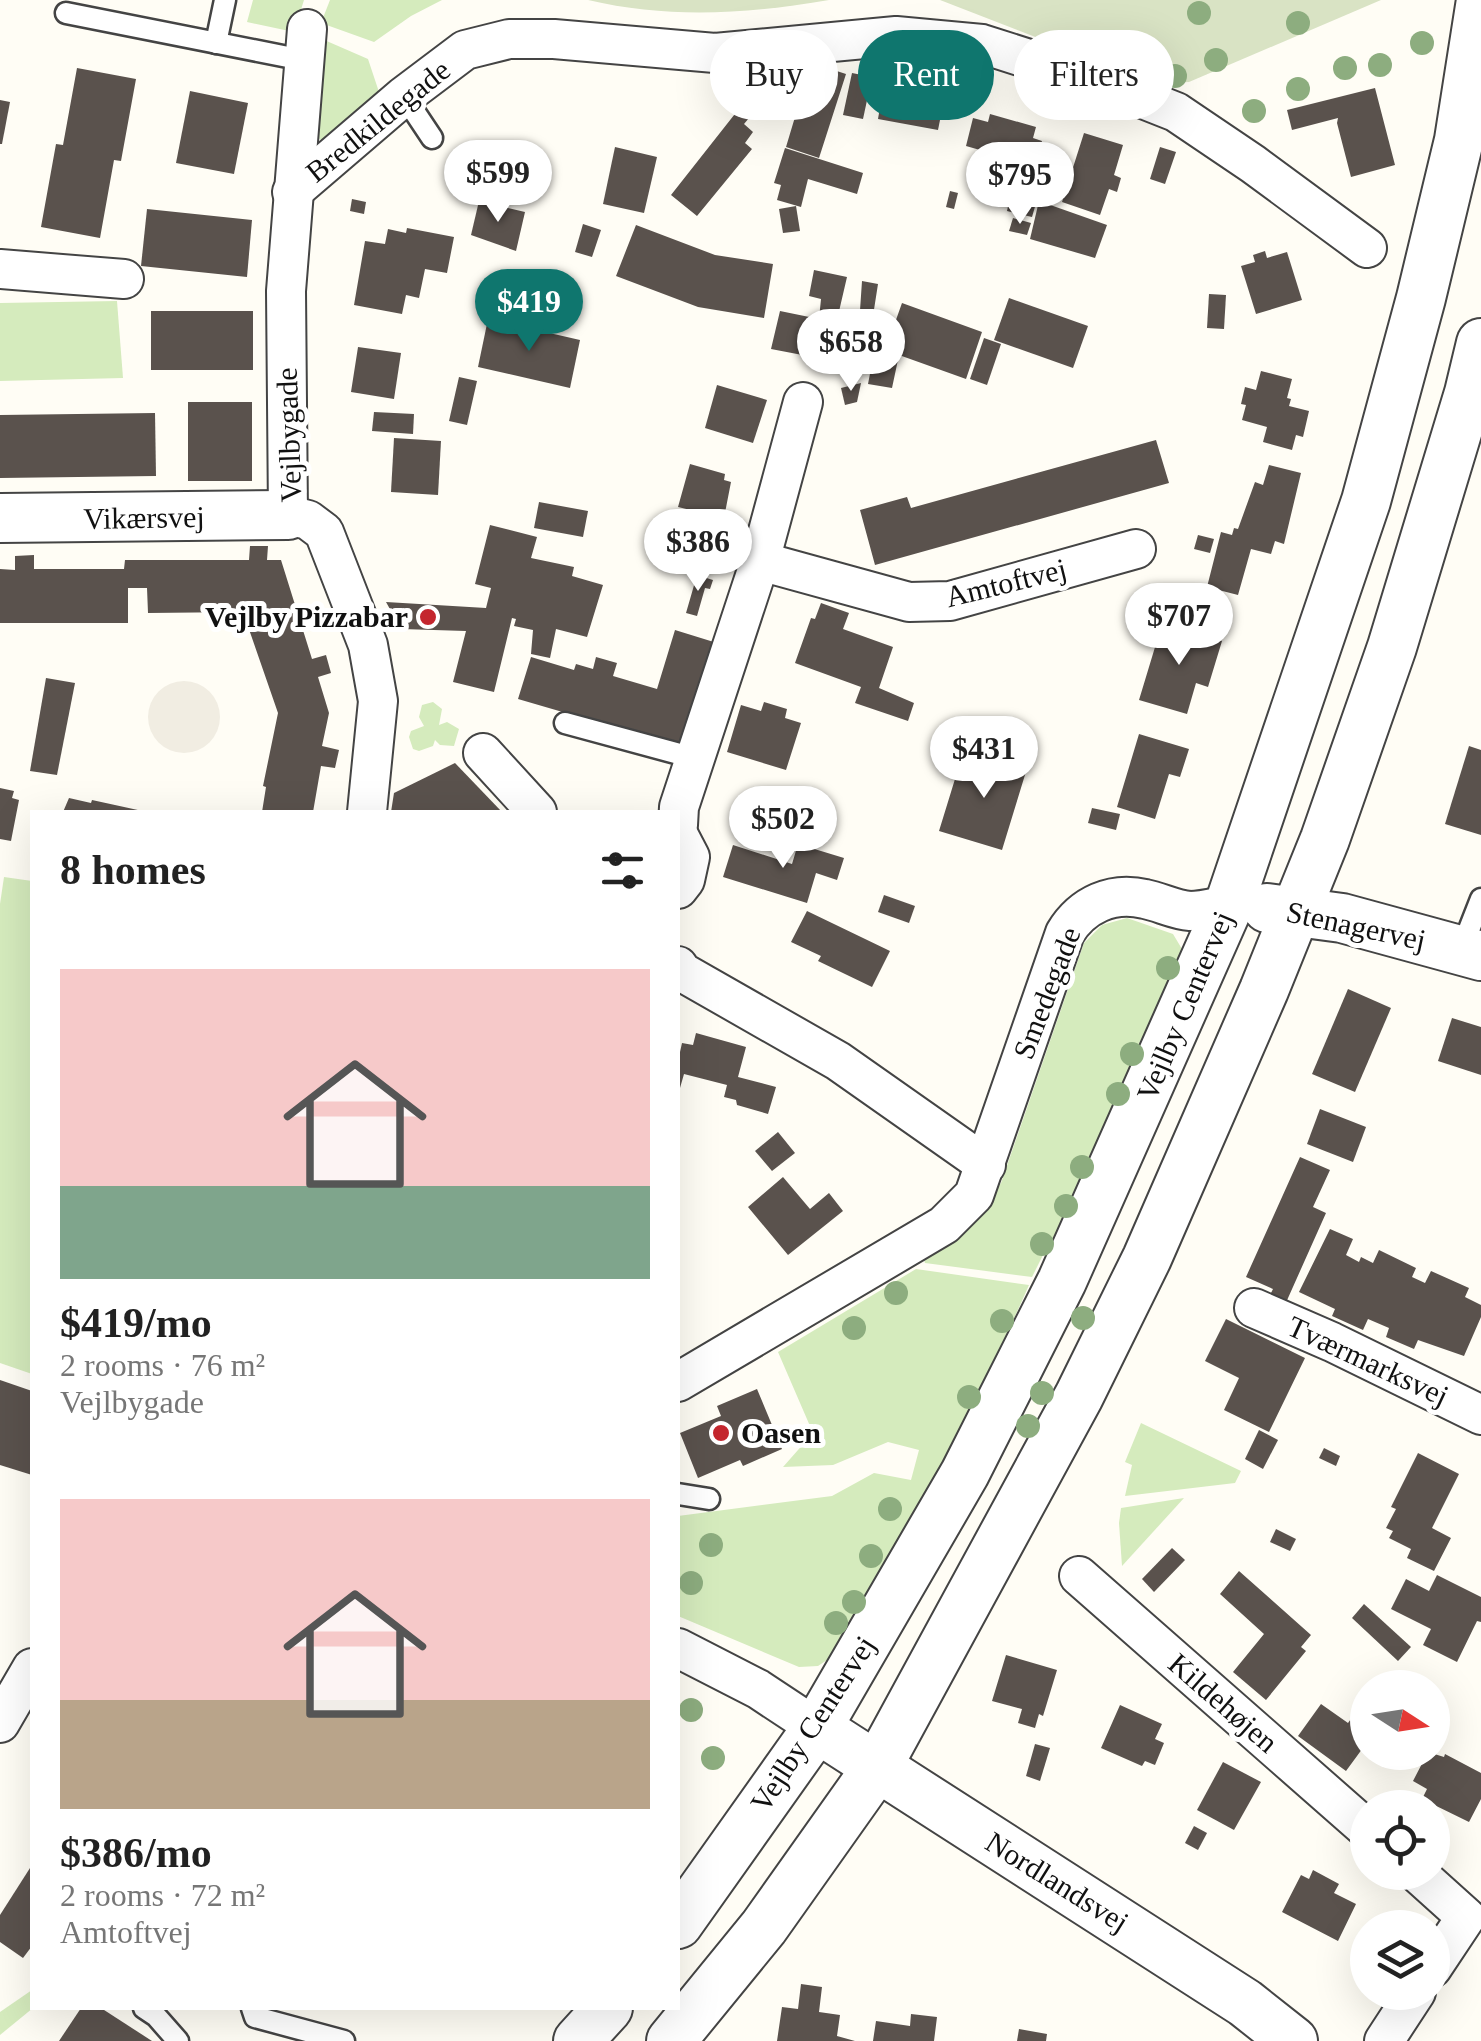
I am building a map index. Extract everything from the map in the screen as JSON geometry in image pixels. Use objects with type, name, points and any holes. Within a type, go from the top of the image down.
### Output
[{"type":"street","name":"Vejlby Centervej","points":[[680,1921],[817,1728],[964,1473],[1053,1298],[1229,905],[1366,501],[1460,140],[1481,0]]},
{"type":"street","name":"Bredkildegade","points":[[292,192],[404,96],[466,50],[509,38],[554,38],[715,54],[896,36],[982,44],[1096,80],[1176,112],[1367,248]]},
{"type":"street","name":"Vejlbygade","points":[[305,45],[286,291],[288,515],[308,520],[324,532],[368,645],[378,702],[368,810]]},
{"type":"street","points":[[0,269],[124,279]]},
{"type":"street","points":[[671,2041],[764,1927],[876,1768],[1079,1396],[1147,1258],[1298,910],[1392,647],[1481,343]]},
{"type":"street","points":[[679,810],[760,561],[803,402]]},
{"type":"street","name":"Vikærsvej","points":[[0,518],[288,515]]},
{"type":"street","name":"Amtoftvej","points":[[760,561],[910,602],[950,601],[1136,548]]},
{"type":"street","points":[[483,753],[535,810]]},
{"type":"street","points":[[680,838],[690,858],[680,886]]},
{"type":"street","name":"Smedegade","points":[[680,1381],[944,1226],[974,1195],[1065,933],[1075,916],[1092,905],[1120,896],[1191,911],[1229,905]]},
{"type":"street","name":"Stenagervej","points":[[1229,905],[1342,918],[1471,953]]},
{"type":"street","points":[[680,973],[838,1062],[986,1165]]},
{"type":"street","name":"Tværmarksvej","points":[[1254,1308],[1481,1415]]},
{"type":"street","name":"Kildehøjen","points":[[1079,1576],[1350,1814]]},
{"type":"street","points":[[680,1649],[758,1689],[817,1728]]},
{"type":"street","points":[[0,1722],[30,1671]]},
{"type":"street","name":"Nordlandsvej","points":[[817,1728],[1245,2002],[1293,2041]]},
{"type":"street","points":[[1439,1890],[1474,1918],[1450,1947]]},
{"type":"street","points":[[578,2041],[606,2010]]},
{"type":"street","points":[[1384,2041],[1404,2010]]},
{"type":"lane","points":[[216,43],[224,0]]},
{"type":"lane","points":[[66,13],[216,43],[305,45]]},
{"type":"lane","points":[[404,96],[432,138]]},
{"type":"lane","points":[[565,723],[694,758]]},
{"type":"lane","points":[[1471,953],[1481,899]]},
{"type":"lane","points":[[680,1494],[709,1499]]},
{"type":"lane","points":[[147,2010],[178,2041]]},
{"type":"lane","points":[[253,2010],[255,2017],[344,2041]]},
{"type":"green space","points":[[253,0],[304,0],[294,32],[247,22]]},
{"type":"green space","points":[[330,0],[442,0],[374,42],[321,23]]},
{"type":"green space","points":[[588,0],[829,0],[768,9],[678,12]]},
{"type":"green space","points":[[940,0],[1381,0],[1189,82],[1174,83],[1174,30],[1018,30]]},
{"type":"green space","points":[[322,39],[368,59],[379,92],[321,140],[316,136]]},
{"type":"green space","points":[[117,301],[123,378],[0,381],[0,303]]},
{"type":"green space","points":[[433,702],[442,709],[439,725],[447,722],[459,729],[454,746],[440,745],[435,740],[433,746],[413,749],[409,737],[411,731],[424,726],[419,717],[422,705]]},
{"type":"green space","points":[[4,877],[30,881],[30,1373],[0,1363],[0,904]]},
{"type":"green space","points":[[1127,918],[1173,934],[1185,954],[1058,1242],[1050,1241],[1032,1277],[925,1263],[923,1257],[970,1223],[1001,1183],[1084,943],[1102,925]]},
{"type":"green space","points":[[916,1269],[1029,1285],[1013,1321],[1020,1324],[879,1586],[836,1654],[818,1666],[799,1667],[680,1617],[680,1516],[832,1496],[874,1473],[911,1480],[919,1450],[888,1442],[833,1465],[783,1467],[813,1433],[778,1352]]},
{"type":"green space","points":[[1141,1423],[1241,1471],[1235,1483],[1125,1496],[1132,1465],[1125,1462]]},
{"type":"green space","points":[[1184,1498],[1122,1566],[1121,1508]]},
{"type":"green space","points":[[30,1991],[31,2010],[0,2035],[0,2012]]},
{"type":"shaded area","points":[[184,681],[209,692],[220,717],[209,742],[184,753],[159,742],[148,717],[159,692]]},
{"type":"building","points":[[77,68],[136,79],[121,161],[114,160],[100,238],[41,227],[56,144],[63,145]]},
{"type":"building","points":[[838,71],[846,74],[838,99]]},
{"type":"building","points":[[852,73],[858,74],[858,118],[843,115]]},
{"type":"building","points":[[1375,88],[1395,165],[1351,177],[1338,118],[1292,130],[1287,110]]},
{"type":"building","points":[[190,91],[248,103],[234,174],[176,163]]},
{"type":"building","points":[[0,100],[10,102],[2,144],[0,144]]},
{"type":"building","points":[[994,115],[1036,127],[1033,138],[1042,141],[1032,176],[978,158],[980,150],[966,146],[972,120],[994,120]]},
{"type":"building","points":[[730,120],[747,120],[744,124],[753,132],[745,143],[752,149],[697,216],[671,195]]},
{"type":"building","points":[[794,120],[831,120],[819,158],[786,147]]},
{"type":"building","points":[[883,120],[940,120],[938,130]]},
{"type":"building","points":[[1084,133],[1123,145],[1114,175],[1121,178],[1117,192],[1109,189],[1100,215],[1062,202]]},
{"type":"building","points":[[615,147],[657,157],[644,213],[603,204]]},
{"type":"building","points":[[1160,147],[1176,152],[1165,184],[1150,179]]},
{"type":"building","points":[[785,148],[863,173],[857,194],[808,179],[801,207],[777,200],[781,185],[774,183]]},
{"type":"building","points":[[993,174],[1041,186],[1032,217],[1007,211],[1009,202],[987,196],[986,186]]},
{"type":"building","points":[[950,191],[958,193],[954,209],[946,207]]},
{"type":"building","points":[[352,199],[366,202],[364,214],[350,211]]},
{"type":"building","points":[[479,201],[525,212],[516,251],[471,235]]},
{"type":"building","points":[[1039,201],[1107,225],[1095,258],[1030,239]]},
{"type":"building","points":[[796,206],[800,231],[783,233],[779,209]]},
{"type":"building","points":[[147,209],[252,220],[247,277],[141,266]]},
{"type":"building","points":[[1013,218],[1031,223],[1027,235],[1009,231]]},
{"type":"building","points":[[583,224],[601,230],[592,257],[575,252]]},
{"type":"building","points":[[636,225],[715,255],[773,264],[764,318],[698,307],[616,276]]},
{"type":"building","points":[[407,228],[454,237],[447,273],[425,269],[419,298],[406,295],[402,314],[354,305],[365,241],[385,244],[388,229],[406,233]]},
{"type":"building","points":[[1265,251],[1267,258],[1287,252],[1302,300],[1256,314],[1241,266],[1255,262],[1253,255]]},
{"type":"building","points":[[814,270],[847,277],[837,320],[844,322],[859,325],[862,281],[878,284],[865,367],[771,349],[780,311],[819,319],[821,299],[809,296]]},
{"type":"building","points":[[1209,294],[1226,295],[1224,329],[1207,328]]},
{"type":"building","points":[[1009,298],[1088,326],[1073,368],[994,340]]},
{"type":"building","points":[[902,303],[982,332],[966,379],[899,355],[892,388],[868,384],[879,327],[892,331]]},
{"type":"building","points":[[151,311],[253,311],[253,370],[151,370]]},
{"type":"building","points":[[488,319],[580,340],[570,388],[478,367]]},
{"type":"building","points":[[984,338],[1001,344],[987,385],[970,379]]},
{"type":"building","points":[[358,347],[401,353],[394,399],[351,392]]},
{"type":"building","points":[[1261,371],[1292,379],[1289,406],[1309,411],[1303,437],[1296,435],[1292,450],[1263,442],[1267,427],[1242,420],[1245,387],[1256,390]]},
{"type":"building","points":[[459,377],[477,381],[467,425],[449,421]]},
{"type":"building","points":[[861,383],[857,402],[845,405],[841,388]]},
{"type":"building","points":[[717,385],[767,400],[753,443],[705,428]]},
{"type":"building","points":[[188,402],[252,402],[252,481],[188,481]]},
{"type":"building","points":[[374,412],[414,414],[413,434],[372,431]]},
{"type":"building","points":[[155,413],[156,476],[0,478],[0,415]]},
{"type":"building","points":[[394,438],[441,441],[438,495],[391,492]]},
{"type":"building","points":[[1156,440],[1169,483],[875,565],[860,510],[907,497],[911,508]]},
{"type":"building","points":[[690,464],[725,474],[724,480],[731,482],[724,518],[678,507]]},
{"type":"building","points":[[1269,465],[1301,473],[1284,544],[1275,541],[1271,554],[1251,549],[1238,595],[1207,587],[1221,532],[1232,535],[1234,528],[1238,529],[1255,482],[1263,485]]},
{"type":"building","points":[[539,502],[588,511],[583,537],[534,528]]},
{"type":"building","points":[[490,525],[537,537],[531,558],[574,567],[572,576],[603,585],[587,637],[556,629],[550,658],[531,654],[533,630],[514,626],[516,619],[512,618],[494,692],[453,682],[466,631],[401,629],[386,602],[486,608],[491,588],[475,584]]},
{"type":"building","points":[[1198,535],[1214,539],[1210,553],[1194,549]]},
{"type":"building","points":[[250,546],[268,546],[267,560],[281,560],[312,659],[326,655],[331,673],[318,677],[329,713],[322,746],[339,750],[335,768],[321,766],[313,810],[262,810],[266,787],[263,786],[278,713],[243,612],[148,613],[147,588],[128,588],[128,623],[0,623],[0,569],[15,570],[15,556],[34,555],[34,569],[124,569],[125,560],[249,560]]},
{"type":"building","points":[[697,575],[713,580],[710,589],[705,588],[697,616],[686,613]]},
{"type":"building","points":[[1182,592],[1229,605],[1223,625],[1177,611]]},
{"type":"building","points":[[821,603],[849,613],[843,629],[893,647],[879,688],[914,703],[908,721],[855,703],[861,687],[795,663],[811,618],[815,619]]},
{"type":"building","points":[[1162,624],[1222,641],[1208,687],[1196,683],[1187,714],[1139,700]]},
{"type":"building","points":[[675,630],[717,643],[686,748],[518,699],[531,657],[574,670],[576,664],[593,669],[596,657],[617,663],[613,676],[657,689]]},
{"type":"building","points":[[46,678],[75,683],[57,775],[30,771]]},
{"type":"building","points":[[764,702],[787,709],[785,718],[801,723],[786,770],[727,752],[741,705],[761,711]]},
{"type":"building","points":[[1139,734],[1189,749],[1180,777],[1169,774],[1155,819],[1117,807]]},
{"type":"building","points":[[1469,746],[1481,750],[1481,835],[1445,824]]},
{"type":"building","points":[[983,751],[1028,765],[1002,850],[939,831],[959,766],[977,772]]},
{"type":"building","points":[[455,763],[500,810],[391,810],[394,793]]},
{"type":"building","points":[[0,788],[14,791],[12,798],[19,800],[11,841],[0,839]]},
{"type":"building","points":[[69,798],[138,810],[64,810]]},
{"type":"building","points":[[1092,808],[1120,814],[1116,830],[1088,823]]},
{"type":"building","points":[[798,844],[844,858],[837,880],[816,873],[807,903],[723,877],[733,845],[792,864]]},
{"type":"building","points":[[884,895],[915,906],[909,923],[878,912]]},
{"type":"building","points":[[807,911],[890,951],[872,987],[818,961],[821,956],[791,942]]},
{"type":"building","points":[[1348,989],[1391,1008],[1355,1092],[1312,1074]]},
{"type":"building","points":[[1452,1018],[1481,1027],[1481,1075],[1438,1061]]},
{"type":"building","points":[[696,1033],[746,1047],[738,1077],[776,1087],[768,1114],[724,1097],[727,1085],[684,1074],[680,1088],[682,1043],[693,1045]]},
{"type":"building","points":[[1320,1109],[1366,1127],[1353,1162],[1307,1144]]},
{"type":"building","points":[[778,1132],[795,1153],[772,1171],[755,1151]]},
{"type":"building","points":[[1300,1157],[1330,1170],[1313,1207],[1326,1213],[1284,1307],[1268,1299],[1273,1289],[1246,1277]]},
{"type":"building","points":[[783,1177],[810,1209],[829,1193],[843,1211],[788,1255],[748,1207]]},
{"type":"building","points":[[1330,1229],[1353,1239],[1346,1255],[1359,1262],[1361,1257],[1373,1263],[1379,1250],[1416,1268],[1412,1277],[1425,1283],[1431,1271],[1469,1288],[1465,1297],[1481,1305],[1481,1317],[1464,1356],[1418,1340],[1414,1349],[1386,1337],[1389,1328],[1368,1319],[1363,1330],[1332,1316],[1335,1309],[1299,1292]]},
{"type":"building","points":[[1226,1319],[1305,1358],[1269,1432],[1224,1410],[1239,1378],[1205,1361]]},
{"type":"building","points":[[0,1380],[30,1390],[30,1474],[0,1465]]},
{"type":"building","points":[[757,1389],[782,1449],[743,1466],[740,1460],[698,1478],[680,1433],[721,1416],[717,1406]]},
{"type":"building","points":[[1259,1430],[1278,1440],[1263,1469],[1245,1459]]},
{"type":"building","points":[[1324,1448],[1340,1456],[1336,1466],[1319,1458]]},
{"type":"building","points":[[1418,1453],[1459,1474],[1432,1528],[1451,1538],[1434,1571],[1407,1558],[1411,1549],[1389,1538],[1393,1531],[1386,1528],[1396,1509],[1391,1507]]},
{"type":"building","points":[[1276,1529],[1296,1539],[1290,1551],[1270,1542]]},
{"type":"building","points":[[1172,1548],[1185,1560],[1154,1592],[1142,1579]]},
{"type":"building","points":[[1239,1571],[1311,1635],[1301,1647],[1306,1651],[1266,1700],[1233,1672],[1264,1634],[1220,1594]]},
{"type":"building","points":[[1437,1575],[1481,1597],[1481,1622],[1477,1621],[1457,1662],[1423,1645],[1431,1629],[1391,1609],[1406,1579],[1429,1591]]},
{"type":"building","points":[[1364,1604],[1411,1647],[1398,1661],[1352,1618]]},
{"type":"building","points":[[1006,1655],[1057,1670],[1043,1716],[1039,1714],[1035,1728],[1018,1723],[1022,1709],[992,1701]]},
{"type":"building","points":[[1321,1704],[1348,1723],[1350,1720],[1350,1766],[1346,1771],[1298,1736]]},
{"type":"building","points":[[1120,1705],[1162,1724],[1155,1739],[1164,1743],[1155,1765],[1145,1761],[1142,1766],[1101,1748]]},
{"type":"building","points":[[1035,1744],[1050,1748],[1040,1781],[1026,1776]]},
{"type":"building","points":[[1450,1757],[1481,1773],[1481,1799],[1469,1822],[1450,1813],[1450,1790],[1426,1790],[1413,1781],[1419,1770],[1450,1770]]},
{"type":"building","points":[[1223,1762],[1261,1782],[1234,1830],[1197,1810]]},
{"type":"building","points":[[1194,1826],[1207,1833],[1198,1850],[1185,1843]]},
{"type":"building","points":[[30,1868],[30,1949],[23,1958],[0,1942],[0,1915]]},
{"type":"building","points":[[1313,1870],[1339,1884],[1334,1893],[1356,1904],[1338,1941],[1282,1912],[1301,1875],[1309,1879]]},
{"type":"building","points":[[801,1984],[822,1987],[819,2012],[840,2015],[837,2036],[855,2041],[777,2041],[782,2007],[798,2009]]},
{"type":"building","points":[[80,2010],[104,2010],[152,2041],[59,2041]]},
{"type":"building","points":[[911,2014],[937,2017],[934,2041],[873,2041],[876,2021],[910,2026]]},
{"type":"building","points":[[1019,2029],[1047,2034],[1046,2041],[1017,2041]]},
{"type":"place","name":"Vejlby Pizzabar","points":[[428,617]]},
{"type":"place","name":"Oasen","points":[[721,1433]]}]
